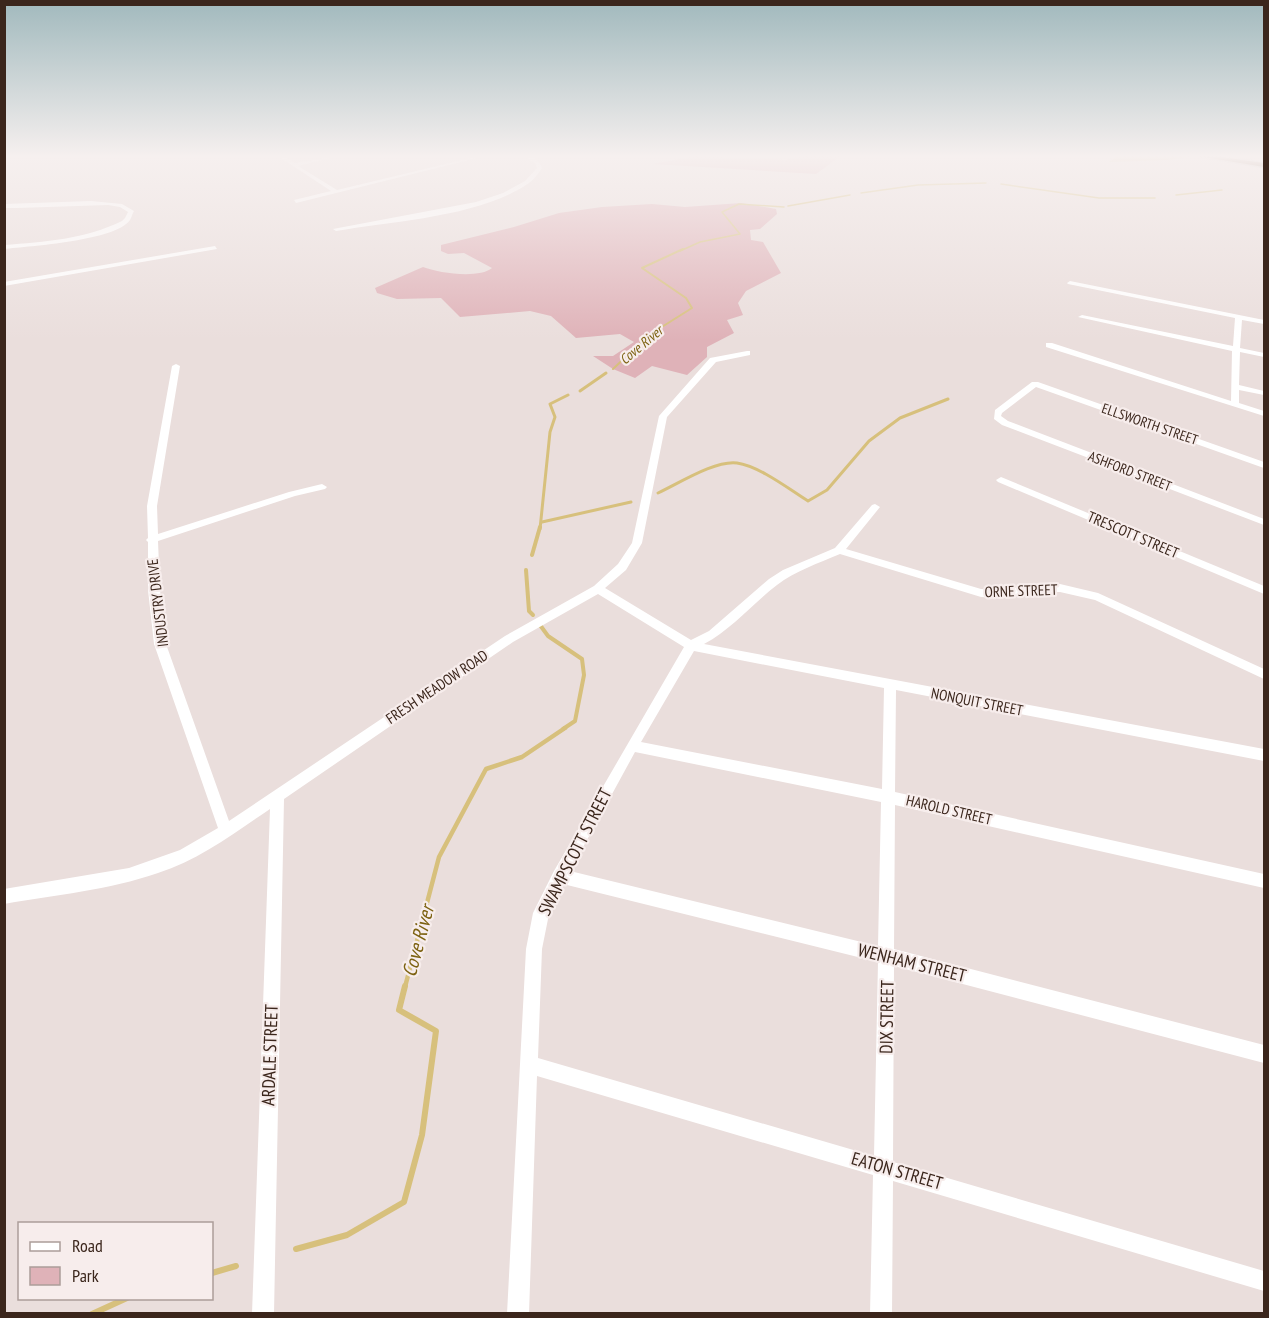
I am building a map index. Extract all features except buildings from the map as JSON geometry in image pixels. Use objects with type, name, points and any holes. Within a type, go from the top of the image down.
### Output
[{"type":"street","points":[[4,247],[60,242],[94,235],[124,222],[128,218]]},
{"type":"street","points":[[336,228],[406,218]]},
{"type":"street","points":[[4,284],[215,248]]},
{"type":"street","points":[[1070,283],[1264,322]]},
{"type":"street","points":[[1082,317],[1264,355]]},
{"type":"street","points":[[1235,405],[1239,317]]},
{"type":"street","points":[[1049,345],[1264,414]]},
{"type":"street","name":"FRESH MEADOW ROAD","points":[[4,897],[129,875],[185,855],[226,831],[509,639],[598,589],[622,567],[637,543],[663,416],[713,360],[747,353]]},
{"type":"street","name":"INDUSTRY DRIVE","points":[[177,366],[153,495],[151,540],[160,644],[226,831]]},
{"type":"street","name":"ASHFORD STREET","points":[[1035,384],[998,412],[997,417],[1005,423],[1264,522]]},
{"type":"street","name":"ELLSWORTH STREET","points":[[1035,384],[1264,465]]},
{"type":"street","points":[[1236,387],[1264,393]]},
{"type":"street","name":"TRESCOTT STREET","points":[[1001,480],[1264,590]]},
{"type":"street","points":[[151,540],[292,494],[322,487]]},
{"type":"street","name":"SWAMPSCOTT STREET","points":[[518,1314],[534,949],[541,913],[559,876],[632,746],[691,646],[713,634],[773,582],[787,573],[839,550],[875,507]]},
{"type":"street","name":"ORNE STREET","points":[[839,550],[981,593],[1001,594],[1060,588],[1098,597],[1264,674]]},
{"type":"street","points":[[598,589],[691,646]]},
{"type":"street","name":"NONQUIT STREET","points":[[691,646],[1264,755]]},
{"type":"street","name":"DIX STREET","points":[[881,1314],[888,956],[890,685]]},
{"type":"street","name":"HAROLD STREET","points":[[632,746],[888,797],[1264,881]]},
{"type":"street","name":"ARDALE STREET","points":[[263,1314],[277,796]]},
{"type":"street","name":"WENHAM STREET","points":[[559,876],[888,956],[1264,1054]]},
{"type":"street","name":"EATON STREET","points":[[528,1064],[1264,1281]]},
{"type":"green space","points":[[545,218],[773,218],[760,229],[750,230],[751,240],[763,242],[781,273],[746,291],[738,303],[743,315],[727,320],[734,333],[707,347],[707,357],[687,375],[652,366],[635,378],[613,369],[593,356],[613,356],[634,342],[620,334],[576,338],[551,316],[530,311],[460,317],[441,298],[397,299],[377,293],[375,288],[423,267],[458,274],[486,271],[492,268],[464,253],[448,254],[441,251],[441,245]]},
{"type":"waterway","name":"Cove River","points":[[680,251],[700,242],[740,234],[727,218]]},
{"type":"waterway","name":"Cove River","points":[[613,369],[649,335],[692,308],[686,298],[642,268],[683,249]]},
{"type":"waterway","name":"Cove River","points":[[580,391],[606,373]]},
{"type":"waterway","name":"Cove River","points":[[540,529],[550,432],[555,417],[550,404],[568,395]]},
{"type":"waterway","points":[[658,493],[718,465],[737,463],[764,473],[808,501],[827,490],[869,441],[900,418],[948,399]]},
{"type":"waterway","points":[[542,522],[631,502]]},
{"type":"waterway","name":"Cove River","points":[[532,555],[540,527]]},
{"type":"waterway","name":"Cove River","points":[[526,570],[529,611],[533,615]]},
{"type":"waterway","name":"Cove River","points":[[540,625],[548,636],[582,659],[584,675],[575,721],[563,729]]},
{"type":"waterway","name":"Cove River","points":[[405,987],[439,857],[486,769],[522,757],[565,728]]},
{"type":"waterway","name":"Cove River","points":[[296,1249],[347,1235],[404,1202],[422,1135],[436,1031],[399,1010],[405,986]]},
{"type":"waterway","name":"Cove River","points":[[213,1273],[236,1266]]},
{"type":"waterway","name":"Cove River","points":[[92,1314],[123,1300]]}]
